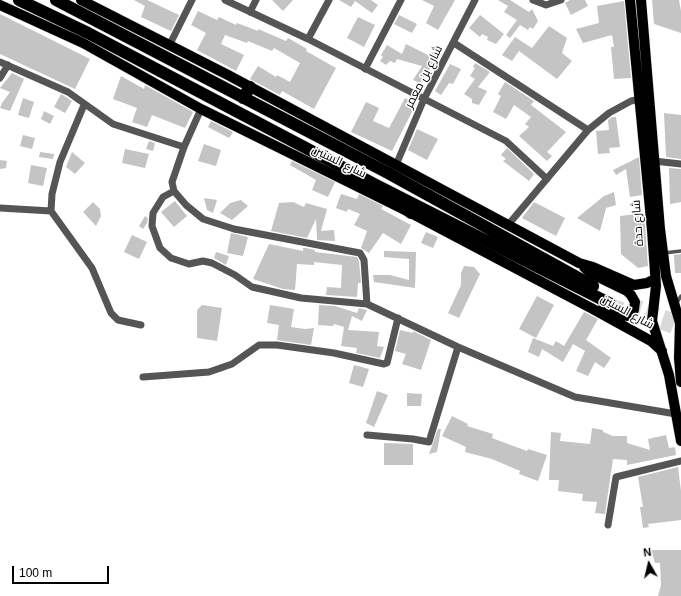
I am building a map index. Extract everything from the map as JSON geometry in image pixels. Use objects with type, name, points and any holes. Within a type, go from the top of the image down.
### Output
[{"type":"highway","name":"شارع الستين","points":[[19,0],[86,38],[376,185],[613,301],[388,173],[243,98],[131,32],[95,14],[56,0]]},
{"type":"highway","points":[[243,98],[250,87]]},
{"type":"highway","points":[[376,185],[411,213]]},
{"type":"main road","name":"شارع الستين","points":[[81,0],[95,14]]},
{"type":"main road","name":"شارع حدة","points":[[630,0],[641,99],[655,279],[652,321],[669,375],[681,441]]},
{"type":"main road","name":"شارع حدة","points":[[641,0],[663,254],[666,276],[679,303],[679,358],[681,382]]},
{"type":"main road","name":"شارع الستين","points":[[0,5],[86,38],[201,109],[411,213],[591,308],[651,342],[662,351]]},
{"type":"main road","name":"شارع الستين","points":[[131,32],[169,46],[250,87],[579,263],[593,267],[634,284],[647,283],[655,279]]},
{"type":"main road","points":[[579,263],[590,273],[632,295],[635,302],[634,310],[626,316],[591,308]]},
{"type":"street","points":[[169,46],[192,0]]},
{"type":"street","points":[[225,0],[308,39],[506,141],[547,180]]},
{"type":"street","points":[[250,12],[256,0]]},
{"type":"street","points":[[308,39],[329,0]]},
{"type":"street","points":[[365,69],[401,0]]},
{"type":"street","name":"شارع بن معمر","points":[[396,165],[424,98],[454,43],[475,0]]},
{"type":"street","points":[[533,0],[546,5],[561,0]]},
{"type":"street","points":[[454,43],[588,130]]},
{"type":"street","points":[[0,62],[68,92],[112,124],[184,147]]},
{"type":"street","points":[[0,78],[8,65]]},
{"type":"street","points":[[508,226],[588,130],[609,113],[632,101],[641,99]]},
{"type":"street","points":[[84,104],[60,162],[52,194],[51,211],[92,268],[110,313],[118,320],[141,325]]},
{"type":"street","points":[[201,109],[184,147],[172,182],[174,191],[186,205],[203,219],[234,229],[360,253],[364,260],[367,304]]},
{"type":"street","points":[[654,161],[681,164]]},
{"type":"street","points":[[174,191],[163,197],[153,213],[152,226],[160,248],[171,258],[189,264],[203,261],[212,263],[235,275],[252,287],[301,298],[367,304],[458,347],[575,397],[676,414]]},
{"type":"street","points":[[0,208],[51,211]]},
{"type":"street","points":[[143,377],[209,372],[232,364],[259,346],[277,345],[327,352],[384,364],[388,363],[398,318]]},
{"type":"street","points":[[367,435],[429,442],[458,347]]},
{"type":"street","points":[[608,525],[616,477],[681,461]]},
{"type":"lane","points":[[663,254],[681,251]]},
{"type":"building","points":[[134,0],[147,0],[179,15],[171,31],[141,17],[145,6]]},
{"type":"building","points":[[272,0],[293,0],[283,11]]},
{"type":"building","points":[[339,0],[371,0],[378,5],[372,13],[355,1],[351,7]]},
{"type":"building","points":[[422,0],[455,0],[438,30],[426,23],[434,6]]},
{"type":"building","points":[[498,0],[510,0],[529,12],[532,9],[538,21],[533,29],[530,27],[528,30],[520,25],[510,38],[506,35],[517,20],[504,12],[508,6]]},
{"type":"building","points":[[570,0],[585,0],[588,6],[571,15],[565,3]]},
{"type":"building","points":[[652,0],[679,0],[681,11],[681,33],[654,24]]},
{"type":"building","points":[[624,1],[631,78],[614,79],[611,47],[614,47],[612,35],[583,43],[576,29],[599,23],[597,6]]},
{"type":"building","points":[[198,11],[217,20],[219,17],[236,25],[237,23],[258,31],[258,29],[286,41],[288,38],[307,49],[306,51],[336,68],[314,109],[282,91],[280,95],[250,79],[258,66],[276,77],[277,75],[290,82],[300,63],[274,48],[272,51],[248,41],[247,43],[225,35],[221,44],[244,55],[236,71],[197,50],[206,33],[191,25]]},
{"type":"building","points":[[0,14],[90,59],[75,89],[0,54]]},
{"type":"building","points":[[399,15],[417,24],[412,33],[394,24]]},
{"type":"building","points":[[480,15],[504,34],[496,44],[487,40],[488,37],[482,34],[480,37],[469,28]]},
{"type":"building","points":[[358,17],[375,25],[364,47],[347,38]]},
{"type":"building","points":[[549,26],[567,38],[562,53],[572,61],[557,79],[519,51],[512,61],[502,55],[515,37],[532,48]]},
{"type":"building","points":[[406,44],[430,56],[432,52],[439,56],[420,83],[413,80],[422,66],[397,59],[395,63],[390,61],[386,65],[380,61],[383,57],[381,55],[387,45],[402,54]]},
{"type":"building","points":[[475,63],[490,72],[478,87],[487,91],[479,105],[472,103],[472,99],[464,94],[475,79],[470,76],[475,68],[473,67]]},
{"type":"building","points":[[450,64],[461,69],[453,84],[449,83],[441,95],[435,91]]},
{"type":"building","points":[[12,73],[24,79],[10,111],[0,108],[10,92],[0,88]]},
{"type":"building","points":[[121,76],[144,89],[145,85],[193,112],[185,128],[152,115],[147,127],[132,122],[137,108],[113,99]]},
{"type":"building","points":[[505,82],[534,101],[531,105],[566,132],[547,152],[552,156],[547,161],[519,136],[529,127],[525,124],[531,117],[514,105],[506,119],[493,112],[501,96],[498,94]]},
{"type":"building","points":[[61,94],[72,101],[65,113],[54,107]]},
{"type":"building","points":[[23,98],[34,102],[29,118],[18,115]]},
{"type":"building","points":[[405,98],[416,104],[392,151],[351,132],[366,102],[379,108],[373,121],[389,128]]},
{"type":"building","points":[[44,111],[54,116],[50,124],[41,119]]},
{"type":"building","points":[[664,113],[681,115],[681,159],[666,157]]},
{"type":"building","points":[[612,117],[616,117],[620,147],[609,148],[610,153],[598,154],[596,131],[609,130],[608,120]]},
{"type":"building","points":[[211,121],[233,132],[229,138],[208,127]]},
{"type":"building","points":[[417,129],[438,139],[427,160],[408,150]]},
{"type":"building","points":[[23,135],[35,138],[32,149],[20,146]]},
{"type":"building","points":[[149,141],[155,143],[153,151],[146,149]]},
{"type":"building","points":[[204,144],[221,150],[216,166],[198,161]]},
{"type":"building","points":[[507,148],[534,174],[529,181],[503,161],[506,159],[501,155]]},
{"type":"building","points":[[125,149],[149,154],[145,168],[122,163]]},
{"type":"building","points":[[40,152],[54,154],[53,159],[39,157]]},
{"type":"building","points":[[72,152],[85,163],[75,174],[66,167]]},
{"type":"building","points":[[639,157],[642,195],[630,197],[626,169],[616,175],[613,170]]},
{"type":"building","points":[[0,160],[7,161],[6,168],[0,169]]},
{"type":"building","points":[[292,161],[335,182],[328,197],[312,190],[316,180],[290,165]]},
{"type":"building","points":[[31,165],[47,168],[43,186],[28,183]]},
{"type":"building","points":[[669,168],[681,169],[681,202],[670,204]]},
{"type":"building","points":[[614,192],[616,205],[606,208],[600,231],[577,218],[604,196]]},
{"type":"building","points":[[341,194],[357,199],[359,194],[383,206],[381,209],[411,225],[401,244],[383,233],[369,253],[361,248],[367,231],[354,225],[360,214],[348,209],[347,212],[336,208]]},
{"type":"building","points":[[204,198],[217,200],[213,213],[207,210]]},
{"type":"building","points":[[241,200],[248,206],[232,220],[220,213],[230,203]]},
{"type":"building","points":[[175,201],[187,216],[174,227],[161,212]]},
{"type":"building","points":[[93,202],[100,209],[101,216],[96,226],[83,212]]},
{"type":"building","points":[[293,202],[304,207],[306,203],[327,209],[321,231],[334,230],[335,241],[317,240],[316,219],[307,238],[271,231],[279,203]]},
{"type":"building","points":[[534,202],[565,218],[556,236],[522,218]]},
{"type":"building","points":[[644,213],[648,266],[638,268],[621,254],[620,216]]},
{"type":"building","points":[[145,216],[148,218],[143,229],[139,226]]},
{"type":"building","points":[[426,232],[438,237],[433,248],[421,243]]},
{"type":"building","points":[[231,233],[248,237],[243,256],[227,253]]},
{"type":"building","points":[[132,235],[147,242],[139,259],[124,252]]},
{"type":"building","points":[[269,244],[303,251],[303,248],[306,248],[315,250],[315,252],[357,257],[359,261],[361,283],[358,283],[357,297],[326,295],[327,287],[341,288],[342,265],[314,262],[314,265],[297,264],[295,290],[283,289],[253,279]]},
{"type":"building","points":[[384,251],[416,252],[415,288],[374,282],[373,275],[390,275],[409,280],[409,259],[384,257]]},
{"type":"building","points":[[216,252],[229,256],[226,265],[214,258]]},
{"type":"building","points":[[681,254],[681,273],[675,273],[674,255]]},
{"type":"building","points":[[464,266],[474,267],[480,274],[459,318],[448,313],[461,285],[461,273]]},
{"type":"building","points":[[537,296],[554,305],[536,338],[519,329]]},
{"type":"building","points":[[202,305],[222,308],[217,341],[197,338],[197,310]]},
{"type":"building","points":[[270,305],[294,309],[291,327],[305,329],[314,328],[311,345],[277,340],[279,325],[267,323]]},
{"type":"building","points":[[319,305],[335,306],[357,313],[359,308],[367,310],[362,321],[352,316],[348,330],[379,332],[377,346],[384,347],[380,358],[356,353],[357,348],[341,346],[344,327],[334,324],[333,326],[318,325]]},
{"type":"building","points":[[584,312],[598,319],[586,340],[611,358],[604,368],[595,362],[588,376],[576,371],[585,351],[573,344],[563,362],[542,349],[539,357],[528,352],[533,338],[553,346],[556,341],[564,346]]},
{"type":"building","points":[[400,330],[413,333],[413,331],[431,340],[421,370],[402,364],[406,354],[395,351]]},
{"type":"building","points":[[354,365],[369,369],[363,387],[349,383]]},
{"type":"building","points":[[377,391],[388,395],[374,427],[366,423]]},
{"type":"building","points":[[407,393],[422,394],[421,406],[407,406]]},
{"type":"building","points":[[452,416],[468,424],[467,426],[493,434],[492,438],[527,451],[528,449],[547,455],[538,481],[519,474],[520,471],[492,459],[465,452],[466,447],[442,436]]},
{"type":"building","points":[[592,428],[603,430],[603,432],[613,436],[627,436],[627,443],[650,450],[648,439],[666,435],[669,448],[675,447],[676,455],[627,465],[627,460],[613,459],[605,514],[595,513],[597,502],[582,501],[583,494],[558,491],[559,480],[549,480],[551,432],[561,433],[560,441],[590,444]]},
{"type":"building","points":[[438,429],[441,429],[437,452],[429,454]]},
{"type":"building","points":[[384,443],[413,444],[413,465],[384,465]]},
{"type":"building","points":[[678,467],[681,491],[681,520],[648,524],[649,527],[643,528],[640,507],[643,507],[638,477]]},
{"type":"building","points":[[651,550],[681,550],[681,596],[658,596],[661,585],[660,563],[655,563]]},
{"type":"tunnel","points":[[630,303],[681,322]]},
{"type":"tunnel","points":[[611,304],[681,331]]}]
